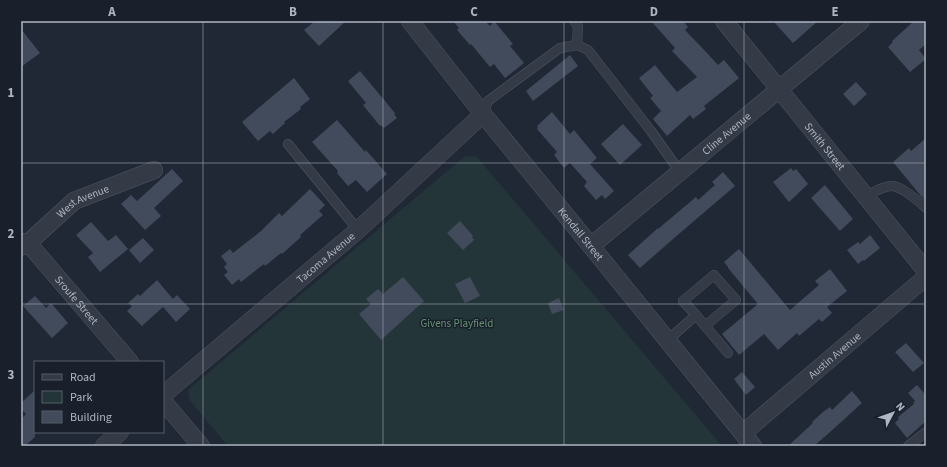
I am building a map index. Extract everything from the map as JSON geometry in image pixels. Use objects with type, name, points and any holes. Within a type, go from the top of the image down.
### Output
[{"type":"street","name":"Kendall Street","points":[[410,21],[483,114],[668,340],[750,443]]},
{"type":"street","name":"Smith Street","points":[[724,21],[926,271]]},
{"type":"street","name":"Cline Avenue","points":[[591,246],[780,89],[855,23]]},
{"type":"street","name":"Tacoma Avenue","points":[[164,394],[358,230],[483,114]]},
{"type":"street","name":"West Avenue","points":[[23,244],[74,201],[154,170]]},
{"type":"street","name":"Sroufe Street","points":[[23,244],[129,361]]},
{"type":"street","name":"Austin Avenue","points":[[750,443],[926,277]]},
{"type":"street","points":[[164,402],[201,446]]},
{"type":"street","points":[[104,446],[119,433]]},
{"type":"lane","points":[[574,21],[578,26],[577,45]]},
{"type":"lane","points":[[483,114],[488,101],[560,48],[577,45],[588,50],[652,131],[680,172]]},
{"type":"lane","points":[[288,144],[358,230]]},
{"type":"lane","points":[[866,196],[882,188],[894,186],[904,190],[926,208]]},
{"type":"lane","points":[[705,326],[736,300],[714,275],[683,301],[728,353]]},
{"type":"lane","points":[[668,340],[696,315]]},
{"type":"lane","points":[[908,446],[926,432]]},
{"type":"green space","name":"Givens Playfield","points":[[465,156],[477,157],[722,446],[228,446],[190,401],[188,390]]},
{"type":"building","points":[[315,21],[346,21],[319,46],[304,30]]},
{"type":"building","points":[[453,21],[485,21],[490,26],[494,21],[513,44],[510,46],[524,63],[505,78],[494,64],[490,67],[457,30],[459,28]]},
{"type":"building","points":[[651,21],[683,21],[688,27],[685,30],[718,65],[724,60],[739,78],[704,106],[706,109],[693,119],[690,115],[667,136],[653,119],[661,111],[650,98],[653,96],[639,78],[655,65],[677,92],[697,77],[672,51],[675,48]]},
{"type":"building","points":[[773,21],[818,21],[793,43]]},
{"type":"building","points":[[914,21],[926,21],[926,44],[919,50],[926,59],[910,72],[888,47],[893,42],[892,41]]},
{"type":"building","points":[[21,29],[40,53],[21,67]]},
{"type":"building","points":[[570,55],[578,66],[533,101],[526,91]]},
{"type":"building","points":[[360,71],[395,113],[394,114],[397,118],[384,128],[381,125],[380,126],[363,105],[366,103],[348,81]]},
{"type":"building","points":[[294,78],[310,99],[273,134],[270,131],[258,141],[242,122]]},
{"type":"building","points":[[856,82],[867,94],[854,106],[843,94]]},
{"type":"building","points":[[552,112],[570,134],[574,130],[597,158],[590,164],[614,191],[605,199],[602,195],[596,200],[584,186],[587,182],[570,163],[564,168],[554,155],[557,152],[537,129],[537,126]]},
{"type":"building","points":[[337,120],[387,174],[367,192],[356,180],[348,186],[337,173],[338,171],[312,142]]},
{"type":"building","points":[[623,124],[642,145],[620,165],[601,144]]},
{"type":"building","points":[[926,138],[926,200],[893,162],[909,148],[911,151]]},
{"type":"building","points":[[791,168],[793,171],[796,169],[808,184],[789,202],[773,182]]},
{"type":"building","points":[[172,169],[183,181],[154,208],[161,216],[145,230],[121,204],[131,195],[137,201]]},
{"type":"building","points":[[723,172],[735,186],[640,268],[628,255],[696,197],[698,200],[715,185],[712,182]]},
{"type":"building","points":[[825,185],[853,219],[840,231],[811,198]]},
{"type":"building","points":[[310,189],[325,205],[319,211],[323,215],[300,235],[301,237],[282,254],[281,253],[265,266],[264,264],[241,282],[239,279],[232,285],[224,275],[228,272],[224,267],[227,264],[221,256],[230,249],[233,253],[261,231],[279,213],[282,216]]},
{"type":"building","points":[[460,221],[473,236],[472,237],[474,240],[463,250],[447,233]]},
{"type":"building","points":[[91,222],[108,241],[116,235],[128,249],[100,272],[88,257],[93,253],[76,235]]},
{"type":"building","points":[[870,235],[880,248],[858,264],[847,250],[858,242],[860,244]]},
{"type":"building","points":[[143,238],[154,250],[140,263],[129,250]]},
{"type":"building","points":[[739,249],[790,310],[819,285],[815,281],[830,269],[847,291],[827,307],[832,313],[822,322],[819,319],[799,336],[797,333],[778,350],[764,334],[739,355],[722,334],[758,304],[724,262]]},
{"type":"building","points":[[403,277],[424,301],[381,340],[359,314],[371,304],[366,299],[378,289],[383,294]]},
{"type":"building","points":[[470,277],[480,296],[465,303],[455,284]]},
{"type":"building","points":[[157,280],[173,299],[177,295],[190,309],[176,322],[163,307],[142,326],[127,311],[132,306],[128,303],[138,294],[140,296]]},
{"type":"building","points":[[35,296],[46,308],[51,303],[68,323],[52,338],[23,306]]},
{"type":"building","points":[[559,298],[564,310],[552,314],[548,303]]},
{"type":"building","points":[[906,343],[924,363],[913,372],[895,352]]},
{"type":"building","points":[[742,372],[755,387],[746,395],[734,379]]},
{"type":"building","points":[[917,385],[924,393],[926,392],[926,421],[907,438],[895,423],[899,419],[898,417],[914,404],[913,403],[915,401],[908,393]]},
{"type":"building","points":[[34,391],[35,437],[25,446],[21,446],[21,419],[26,414],[21,409],[21,403]]},
{"type":"building","points":[[852,391],[862,403],[814,446],[788,446],[823,412],[830,407],[832,410]]}]
